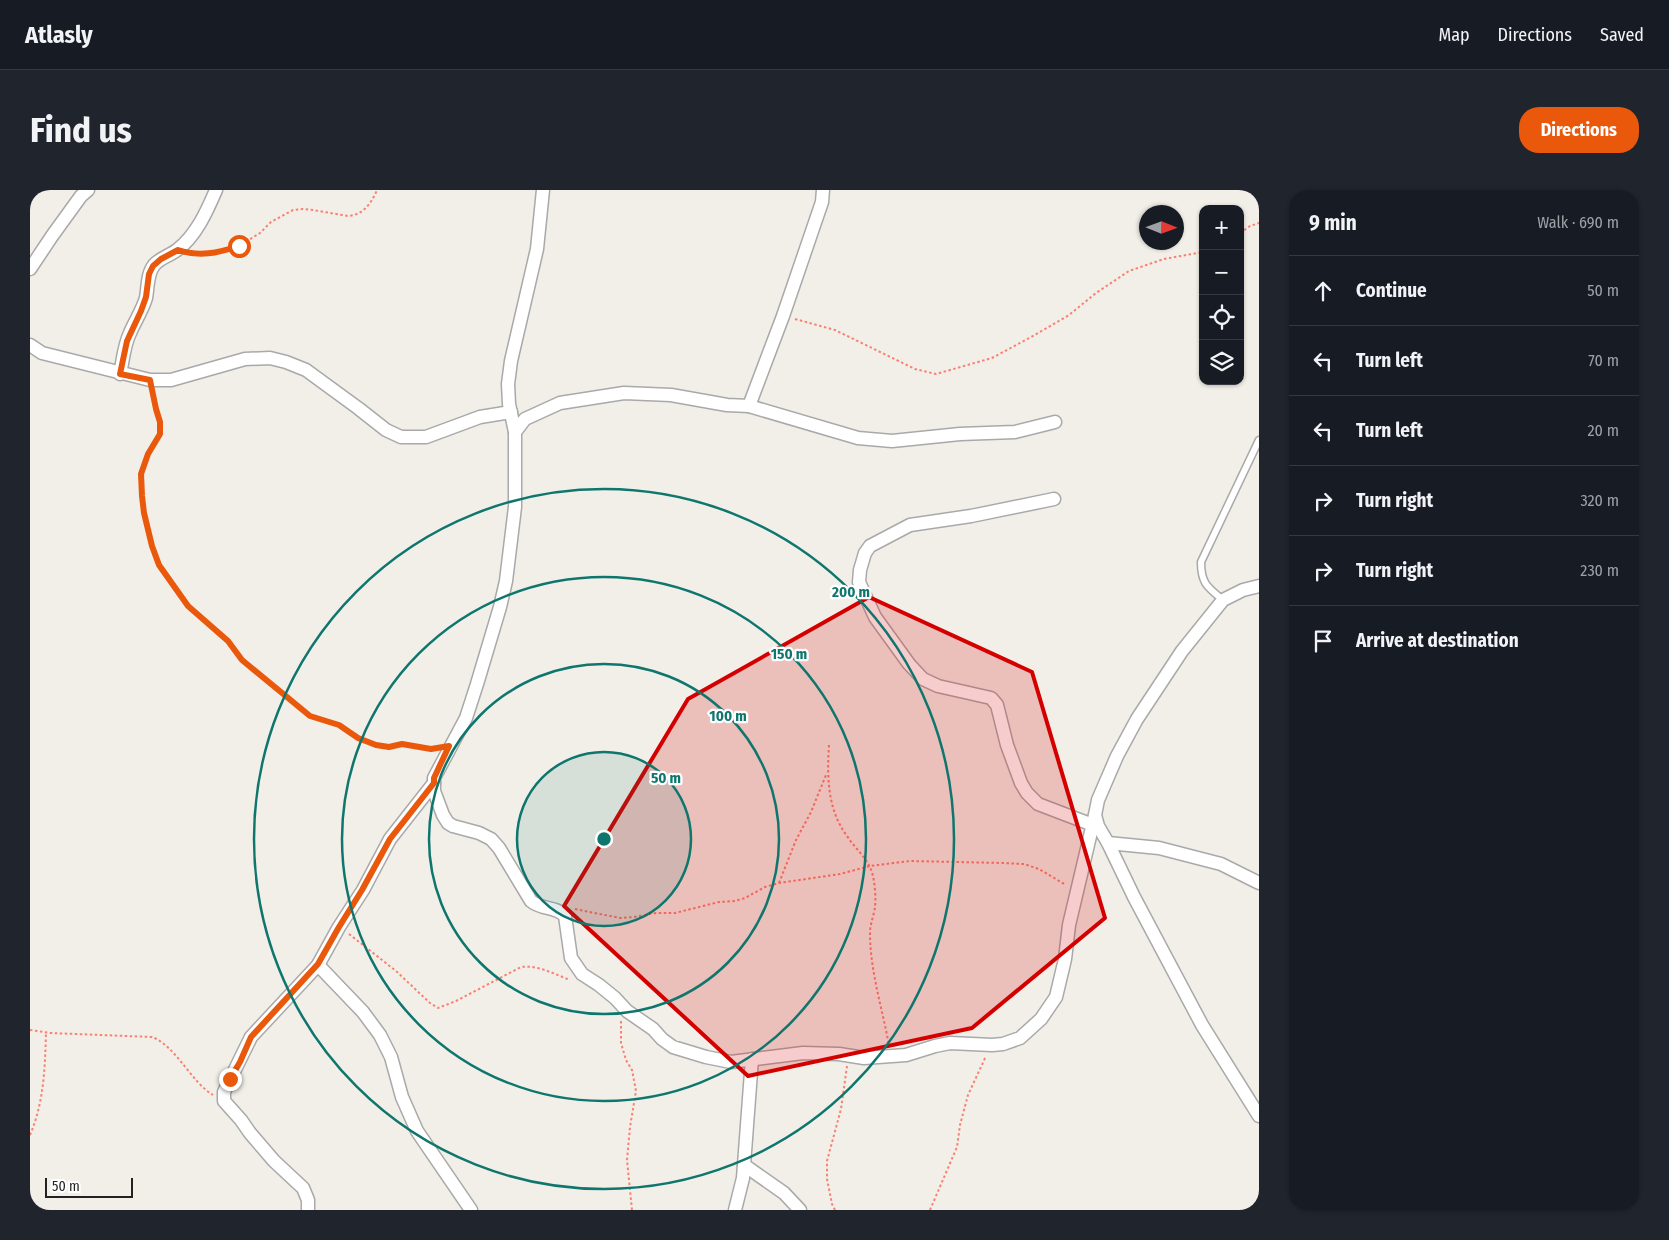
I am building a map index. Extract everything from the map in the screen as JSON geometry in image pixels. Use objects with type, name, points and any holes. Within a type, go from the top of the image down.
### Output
[{"type":"street","points":[[30,269],[81,196],[88,190]]},
{"type":"street","points":[[120,374],[127,341],[146,297],[149,274],[153,266],[161,259],[178,250],[198,227],[216,190]]},
{"type":"street","points":[[543,190],[537,250],[511,361],[508,384],[515,432],[514,507],[504,589],[466,718],[449,746],[434,778],[434,792],[448,823],[479,833],[490,839],[499,848],[531,901],[537,906],[562,913],[566,920],[571,958],[582,974],[600,986],[627,1011],[673,1047],[731,1062],[803,1053],[864,1058],[892,1057],[950,1043],[992,1045],[1003,1044],[1020,1038],[1041,1019],[1056,997],[1065,959],[1069,925],[1098,800],[1117,756],[1137,719],[1182,651],[1223,600],[1243,590],[1259,586]]},
{"type":"street","points":[[748,406],[783,316],[822,202],[823,190]]},
{"type":"street","points":[[30,344],[42,353],[150,380],[170,380],[245,359],[270,358],[306,370],[386,430],[401,436],[426,437],[480,417],[511,412]]},
{"type":"street","points":[[515,432],[525,419],[560,403],[624,393],[661,394],[727,405],[748,406],[858,438],[892,441],[960,434],[1015,432],[1055,422]]},
{"type":"street","points":[[1054,499],[910,525],[870,546],[865,553],[859,582],[875,616],[909,664],[923,678],[938,686],[991,698],[997,705],[1007,745],[1021,783],[1027,793],[1038,804],[1094,820],[1108,843],[1134,897],[1202,1025],[1259,1116]]},
{"type":"street","points":[[308,1210],[307,1195],[299,1183],[274,1161],[250,1133],[224,1101],[224,1092],[251,1037],[318,964],[390,839],[434,783]]},
{"type":"street","points":[[1108,843],[1159,848],[1221,864],[1259,883]]},
{"type":"street","points":[[318,964],[364,1012],[380,1035],[391,1057],[402,1097],[417,1131],[471,1210]]},
{"type":"street","points":[[736,1210],[743,1178],[752,1059]]},
{"type":"street","points":[[744,1165],[784,1193],[800,1210]]},
{"type":"lane","points":[[1223,600],[1207,587],[1201,576],[1201,562],[1259,440]]},
{"type":"path","points":[[178,250],[196,254],[223,251],[239,246],[271,222],[294,210],[302,209],[348,216],[355,215],[364,211],[377,190]]},
{"type":"path","points":[[1244,230],[1259,223]]},
{"type":"path","points":[[783,316],[835,330],[915,370],[936,374],[992,358],[1034,336],[1069,315],[1096,293],[1129,271],[1164,259],[1199,253]]},
{"type":"path","points":[[150,380],[160,422],[160,434],[148,454],[141,474],[144,513],[159,565],[188,606],[228,641],[242,660],[310,716],[339,725],[358,738],[376,745],[389,747],[402,744],[431,749],[449,746]]},
{"type":"path","points":[[829,745],[827,774],[831,800],[838,822],[870,866],[875,906],[870,932],[874,972],[892,1057]]},
{"type":"path","points":[[779,883],[796,840],[811,812],[827,774]]},
{"type":"path","points":[[572,908],[620,918],[656,913],[675,913],[719,902],[735,901],[745,898],[765,887],[779,883],[840,874],[870,866],[910,861],[1024,864],[1039,869],[1077,892]]},
{"type":"path","points":[[339,927],[396,971],[430,1003],[438,1008],[456,1001],[521,967],[528,966],[551,971],[575,981]]},
{"type":"path","points":[[620,1004],[621,1043],[626,1060],[632,1070],[636,1091],[627,1160],[632,1210]]},
{"type":"path","points":[[30,1030],[131,1036],[157,1040],[186,1067],[206,1091],[224,1101]]},
{"type":"path","points":[[30,1135],[43,1092],[46,1032]]},
{"type":"path","points":[[930,1210],[957,1147],[960,1124],[968,1095],[992,1045]]},
{"type":"path","points":[[835,1210],[827,1179],[827,1162],[841,1109],[848,1056]]},
{"type":"highlighted area","points":[[869,597],[1032,672],[1105,918],[972,1028],[748,1076],[564,906],[688,699]]},
{"type":"route","points":[[230,1079],[251,1037],[318,964],[390,839],[434,783],[439,765],[449,746],[431,749],[402,744],[389,747],[376,745],[358,738],[339,725],[310,716],[242,660],[228,641],[188,606],[159,565],[144,513],[141,474],[148,454],[160,434],[160,422],[150,380],[120,374],[127,341],[146,297],[149,274],[153,266],[161,259],[178,250],[196,254],[212,254],[239,246]]}]
